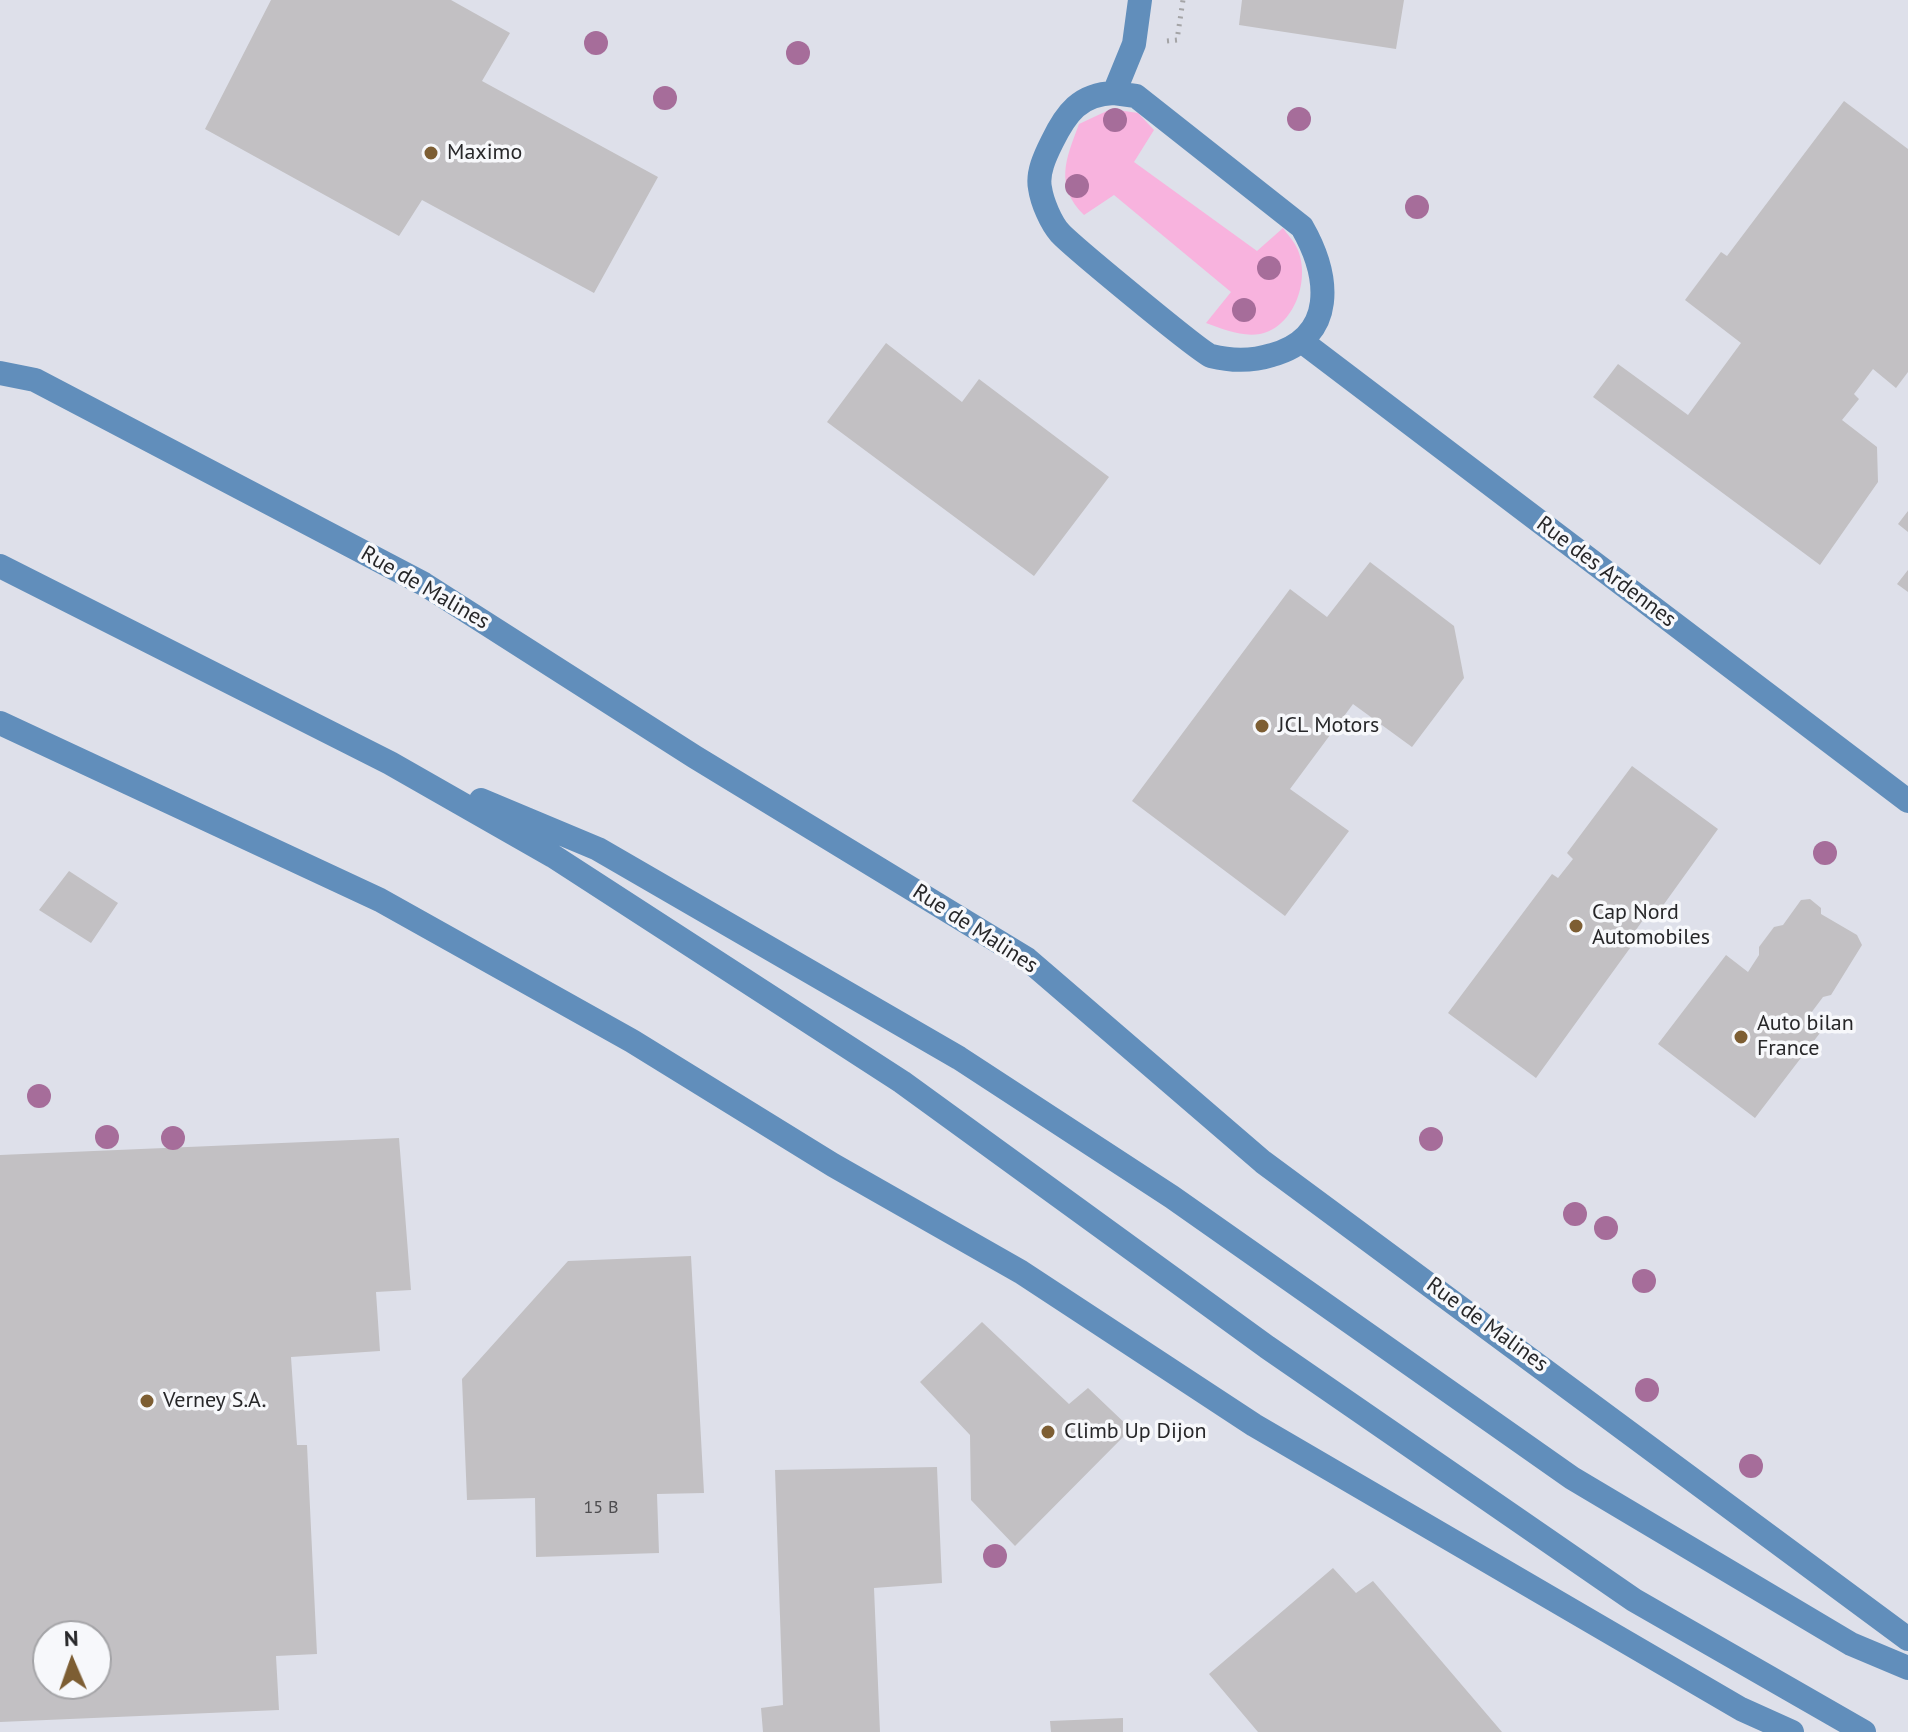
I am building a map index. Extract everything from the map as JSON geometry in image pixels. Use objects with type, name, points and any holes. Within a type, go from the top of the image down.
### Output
[{"type":"main road","points":[[1114,93],[1134,44],[1140,0]]},
{"type":"main road","points":[[1114,93],[1136,96],[1302,227],[1311,244],[1323,285],[1317,320],[1304,343],[1284,352],[1250,360],[1208,355],[1059,232],[1040,188],[1047,152],[1069,111],[1086,97],[1114,93]]},
{"type":"main road","name":"Rue des Ardennes","points":[[1304,343],[1908,801]]},
{"type":"main road","name":"Rue de Malines","points":[[0,373],[35,380],[424,584],[695,757],[1027,959],[1263,1162],[1908,1639]]},
{"type":"main road","points":[[10,570],[390,763],[553,856],[902,1082],[1267,1347],[1634,1600],[1864,1732]]},
{"type":"main road","points":[[0,723],[380,900],[632,1041],[833,1165],[1021,1272],[1254,1425],[1741,1709],[1792,1732]]},
{"type":"main road","points":[[390,763],[598,849],[959,1058],[1172,1197],[1572,1478],[1851,1644],[1908,1668]]},
{"type":"shaded area","points":[[0,0],[1908,0],[1908,1732],[0,1732]]},
{"type":"shaded area","points":[[1111,109],[1138,113],[1154,130],[1134,162],[1257,251],[1283,228],[1297,248],[1302,273],[1297,300],[1283,322],[1272,330],[1253,335],[1206,323],[1231,292],[1114,195],[1084,215],[1075,204],[1069,193],[1065,171],[1079,124]]},
{"type":"building","name":"Maximo","points":[[271,0],[451,0],[510,33],[482,81],[658,177],[594,293],[422,200],[399,236],[205,129]]},
{"type":"building","points":[[1242,0],[1404,0],[1396,49],[1239,25]]},
{"type":"building","points":[[1844,101],[1908,149],[1908,372],[1896,388],[1873,369],[1854,394],[1859,399],[1842,420],[1877,447],[1878,482],[1820,565],[1593,397],[1618,364],[1688,415],[1741,343],[1685,300],[1721,252],[1727,256]]},
{"type":"building","points":[[886,343],[962,402],[979,379],[1109,477],[1034,576],[827,422]]},
{"type":"building","points":[[1908,511],[1908,532],[1898,524]]},
{"type":"building","name":"JCL Motors","points":[[1370,562],[1454,626],[1464,678],[1412,747],[1353,704],[1290,789],[1349,831],[1285,916],[1132,801],[1290,589],[1327,617]]},
{"type":"building","points":[[1908,570],[1908,592],[1897,584]]},
{"type":"building","name":"Cap Nord Automobiles","points":[[1632,766],[1718,829],[1654,918],[1648,913],[1633,934],[1638,937],[1536,1078],[1448,1013],[1552,874],[1558,878],[1573,859],[1567,853]]},
{"type":"building","points":[[69,871],[118,903],[91,943],[39,910]]},
{"type":"building","name":"Auto bilan France","points":[[1810,899],[1821,908],[1821,914],[1857,935],[1862,945],[1831,995],[1823,997],[1808,1017],[1823,1029],[1755,1118],[1658,1044],[1726,955],[1748,972],[1759,955],[1759,947],[1774,927],[1783,925],[1801,900]]},
{"type":"building","name":"Verney S.A.","points":[[399,1138],[411,1290],[376,1292],[380,1351],[291,1357],[297,1445],[307,1445],[317,1654],[276,1656],[279,1710],[0,1722],[0,1155]]},
{"type":"building","points":[[691,1256],[704,1493],[657,1494],[659,1553],[536,1557],[535,1498],[467,1500],[462,1379],[568,1261]]},
{"type":"building","name":"Climb Up Dijon","points":[[982,1322],[1069,1404],[1088,1388],[1131,1429],[1015,1546],[971,1500],[970,1435],[920,1382]]},
{"type":"building","points":[[937,1467],[942,1583],[874,1588],[880,1732],[763,1732],[761,1708],[783,1705],[775,1470]]},
{"type":"building","points":[[1333,1568],[1356,1593],[1373,1581],[1502,1732],[1258,1732],[1209,1674]]},
{"type":"building","points":[[1123,1718],[1123,1732],[1051,1732],[1050,1721]]},
{"type":"place","name":"Maximo","points":[[431,153]]},
{"type":"place","name":"JCL Motors","points":[[1262,726]]},
{"type":"place","name":"Cap Nord Automobiles","points":[[1576,926]]},
{"type":"place","name":"Auto bilan France","points":[[1741,1037]]},
{"type":"place","name":"Verney S.A.","points":[[147,1401]]},
{"type":"place","name":"Climb Up Dijon","points":[[1048,1432]]}]
